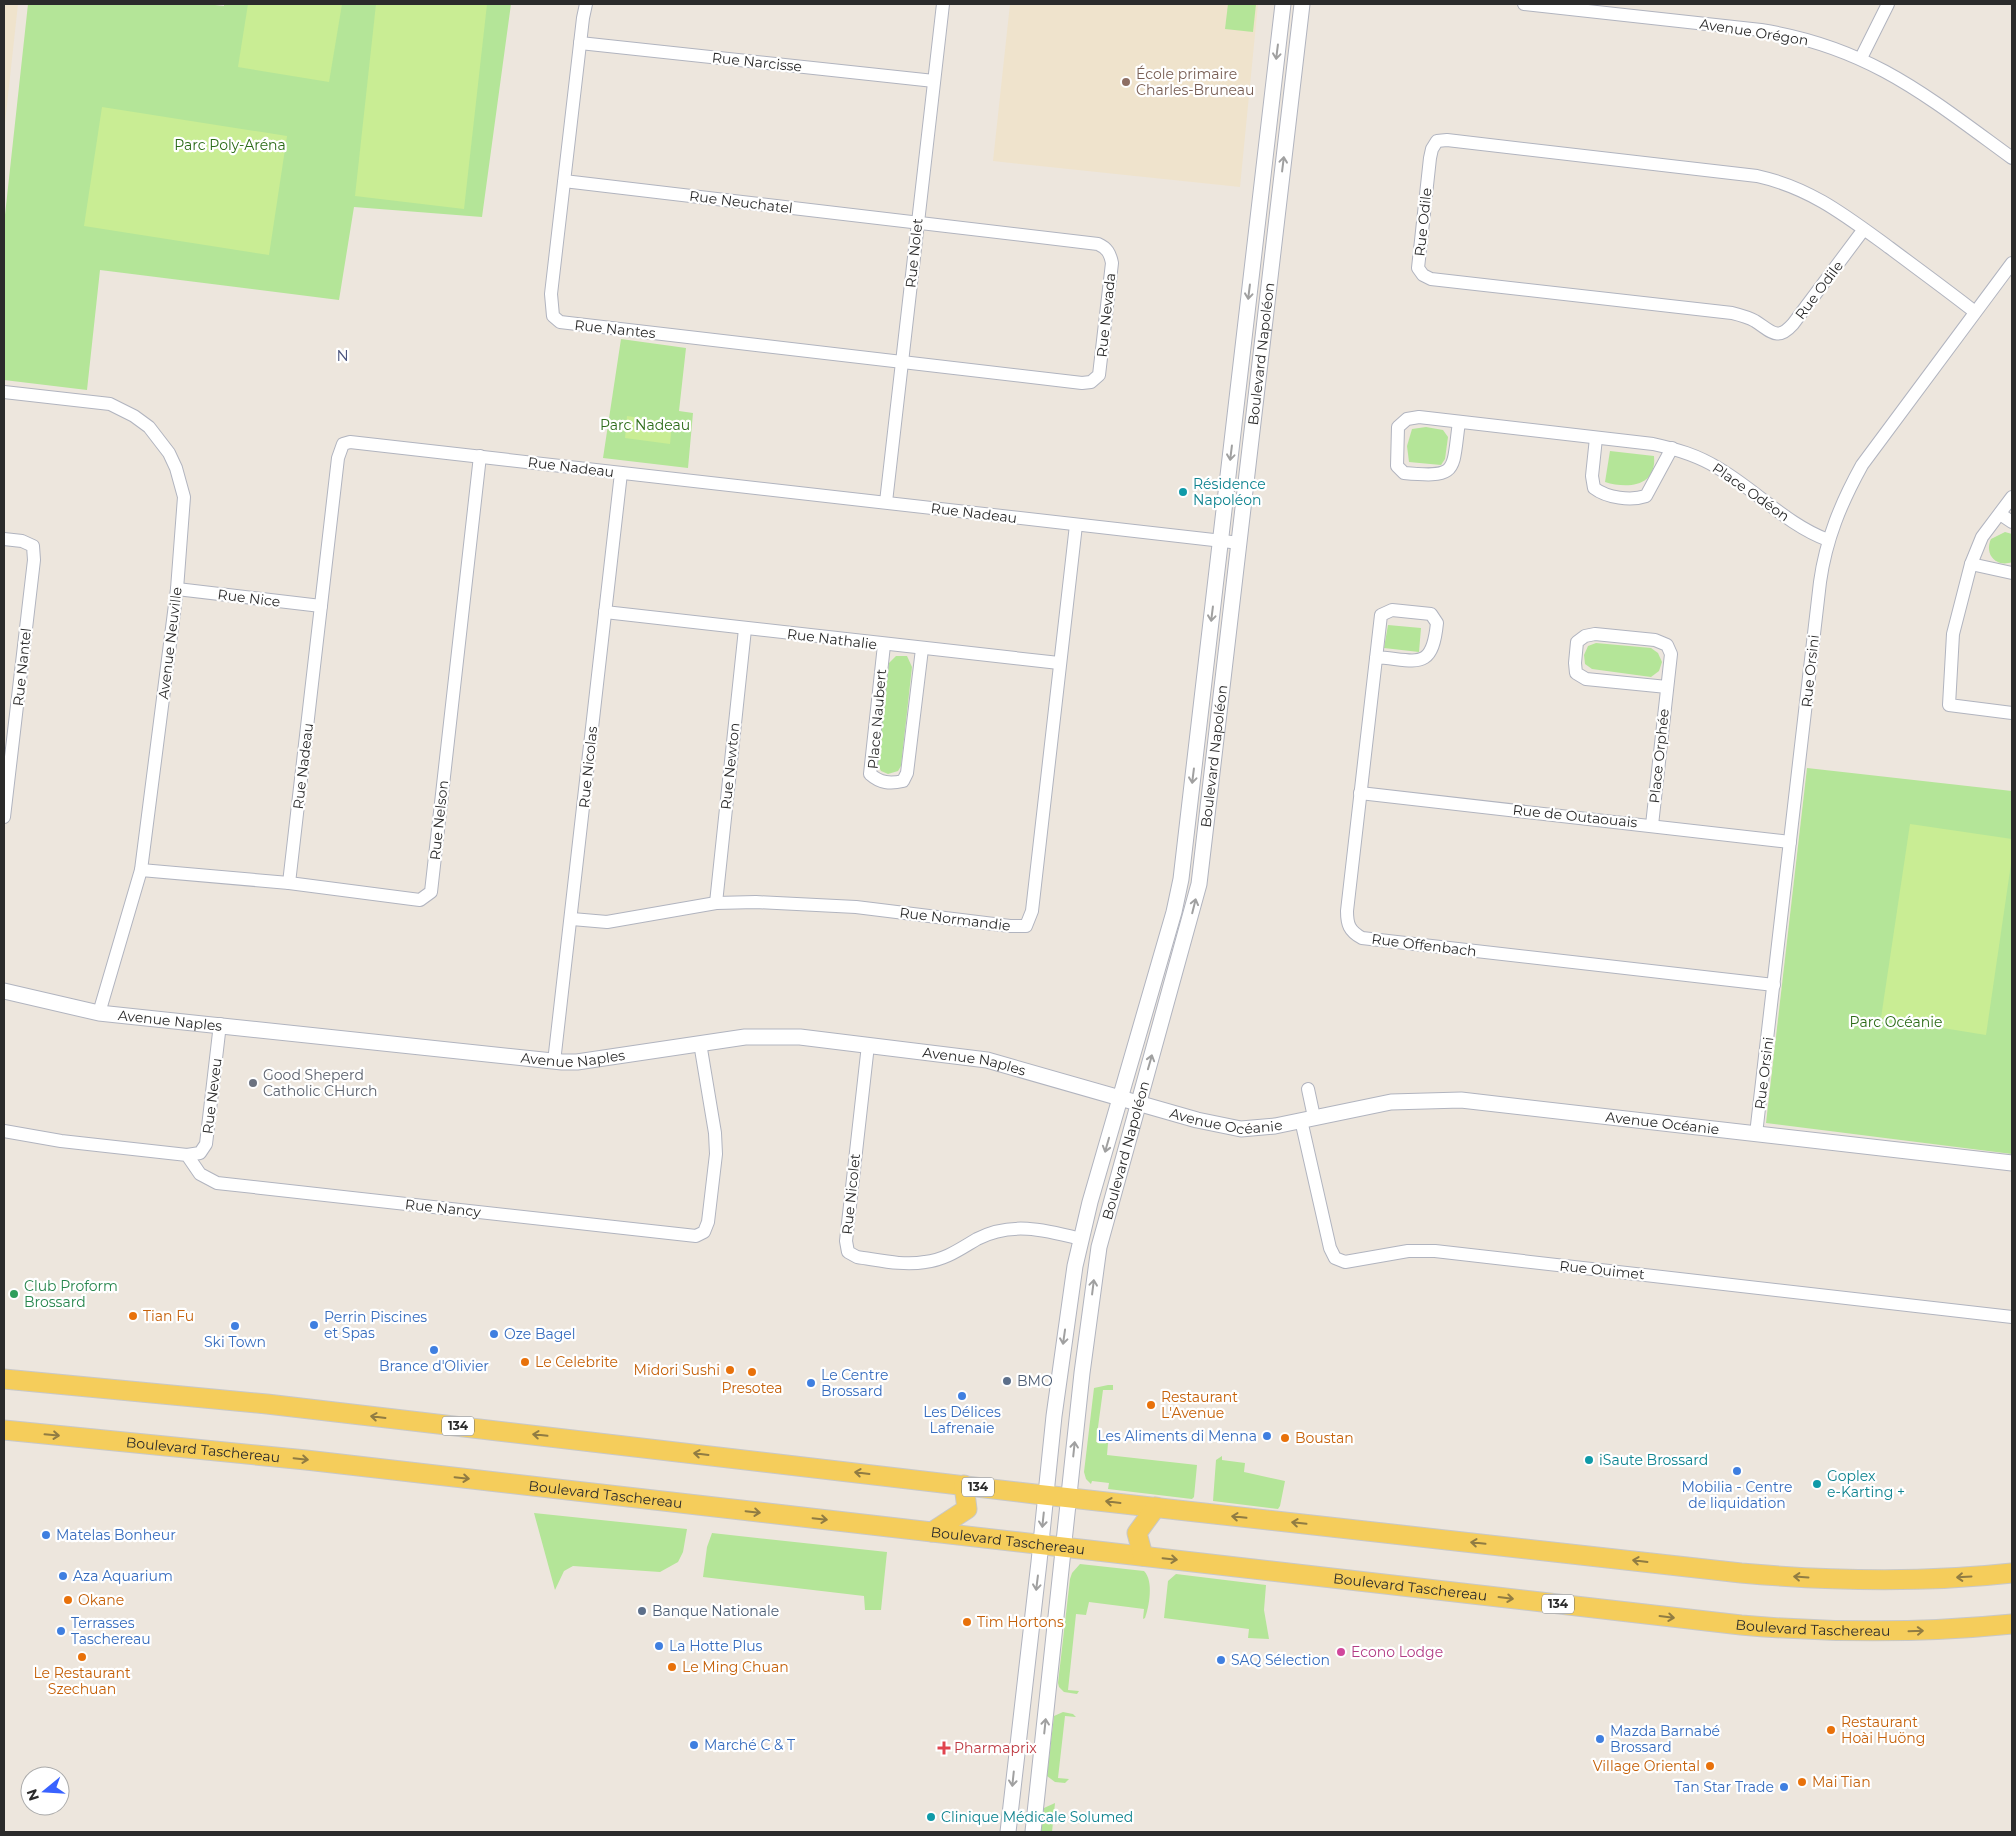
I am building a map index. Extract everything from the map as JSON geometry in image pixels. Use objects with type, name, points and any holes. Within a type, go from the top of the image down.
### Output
[{"type":"main road","name":"134","points":[[4,1379],[267,1404],[1046,1495],[1773,1576],[1877,1580],[2012,1573]]},
{"type":"main road","name":"Boulevard Taschereau","points":[[4,1430],[306,1460],[1771,1627],[1888,1631],[2012,1624]]},
{"type":"main road","points":[[932,1532],[967,1509],[964,1485]]},
{"type":"main road","points":[[1143,1556],[1136,1533],[1156,1507]]},
{"type":"street","name":"Rue Nantes","points":[[586,4],[564,181],[551,307],[553,316],[560,322],[902,363]]},
{"type":"street","name":"Rue Nolet","points":[[886,502],[942,4]]},
{"type":"street","name":"Boulevard Napoléon","points":[[1008,1832],[1059,1370],[1081,1238],[1174,912],[1181,879],[1283,4]]},
{"type":"street","name":"Boulevard Napoléon","points":[[1033,1832],[1065,1547],[1082,1373],[1098,1247],[1199,884],[1302,4]]},
{"type":"street","name":"Avenue Orégon","points":[[1524,4],[1562,6],[1780,33],[1814,41],[1861,58],[1911,85],[2012,158]]},
{"type":"street","points":[[1861,58],[1888,4]]},
{"type":"street","name":"Rue Narcisse","points":[[580,43],[934,81]]},
{"type":"street","name":"Rue Odile","points":[[1864,229],[1793,324],[1786,332],[1778,334],[1744,316],[1732,313],[1431,279],[1418,268],[1430,158],[1437,141],[1447,140],[1757,176],[1808,192],[1864,229],[1975,312]]},
{"type":"street","name":"Rue Neuchatel","points":[[564,181],[917,223]]},
{"type":"street","points":[[1262,184],[1280,187]]},
{"type":"street","name":"Rue Nevada","points":[[902,363],[1091,382],[1098,375],[1101,364],[1110,281],[1112,262],[1110,254],[1105,247],[1098,244],[917,223]]},
{"type":"street","name":"Rue Orsini","points":[[1756,1134],[1820,582],[1828,540],[1843,500],[1862,465],[2012,263]]},
{"type":"street","name":"Avenue Neuville","points":[[4,392],[110,404],[134,416],[160,440],[176,468],[184,497],[177,589],[142,870],[99,1013]]},
{"type":"street","name":"Place Odéon","points":[[1459,422],[1453,465],[1444,474],[1433,476],[1404,474],[1397,466],[1398,427],[1406,419],[1418,417],[1653,444],[1694,455],[1720,469],[1790,520],[1828,540]]},
{"type":"street","points":[[1596,438],[1592,476],[1594,488],[1602,494],[1637,499],[1646,496],[1672,448]]},
{"type":"street","name":"Rue Nadeau","points":[[289,884],[338,458],[343,444],[350,442],[480,456],[1240,544]]},
{"type":"street","name":"Rue Nelson","points":[[142,870],[289,884],[420,900],[431,892],[480,456]]},
{"type":"street","name":"Rue Nicolas","points":[[554,1062],[622,473]]},
{"type":"street","points":[[2012,497],[1982,537],[1970,564],[1953,634],[1949,705],[2012,713]]},
{"type":"street","points":[[2000,514],[2012,522]]},
{"type":"street","name":"Rue Normandie","points":[[572,919],[606,922],[716,903],[801,903],[884,910],[1010,926],[1026,926],[1032,911],[1076,525]]},
{"type":"street","name":"Rue Nantel","points":[[4,539],[22,541],[32,546],[34,560],[4,816]]},
{"type":"street","points":[[1970,564],[2012,573]]},
{"type":"street","name":"Rue Nice","points":[[177,589],[321,606]]},
{"type":"street","name":"Rue Offenbach","points":[[1376,657],[1419,660],[1430,654],[1435,644],[1437,623],[1431,614],[1392,610],[1380,616],[1347,922],[1352,933],[1362,938],[1774,985]]},
{"type":"street","name":"Rue Nathalie","points":[[605,612],[922,650],[1059,664]]},
{"type":"street","name":"Rue Newton","points":[[716,903],[745,628]]},
{"type":"street","name":"Place Orphée","points":[[1652,825],[1672,654],[1667,644],[1655,640],[1595,634],[1585,636],[1577,642],[1576,673],[1586,679],[1667,687]]},
{"type":"street","name":"Place Naubert","points":[[884,645],[870,774],[878,781],[894,783],[902,781],[907,773],[922,650]]},
{"type":"street","name":"Rue de Outaouais","points":[[1360,793],[1790,842]]},
{"type":"street","name":"Avenue Naples","points":[[4,991],[99,1013],[220,1024],[554,1062],[577,1062],[745,1037],[776,1036],[868,1045],[987,1060],[1138,1103]]},
{"type":"street","name":"Rue Neveu","points":[[187,1155],[200,1153],[206,1144],[220,1024]]},
{"type":"street","name":"Rue Nancy","points":[[187,1155],[200,1174],[217,1183],[696,1236],[704,1232],[708,1222],[716,1154],[715,1133],[700,1043]]},
{"type":"street","name":"Rue Nicolet","points":[[868,1045],[846,1241],[848,1252],[856,1257],[917,1263],[944,1257],[986,1235],[1013,1228],[1035,1229],[1081,1238]]},
{"type":"street","points":[[1308,1089],[1308,1119]]},
{"type":"street","name":"Avenue Océanie","points":[[1138,1103],[1229,1128],[1260,1129],[1391,1102],[1460,1100],[2012,1163]]},
{"type":"street","name":"Rue Ouimet","points":[[1308,1119],[1330,1248],[1335,1258],[1339,1261],[1352,1262],[1408,1251],[1435,1252],[2012,1317]]},
{"type":"street","points":[[4,1131],[61,1141],[187,1155]]},
{"type":"street","points":[[1059,1370],[1082,1373]]},
{"type":"street","points":[[1023,1696],[1048,1700]]},
{"type":"shaded area","points":[[4,4],[18,4],[4,132]]},
{"type":"shaded area","name":"École primaire Charles-Bruneau","points":[[1010,4],[1258,4],[1240,187],[993,161]]},
{"type":"green space","name":"Parc Poly-Aréna","points":[[28,4],[206,4],[224,6],[224,4],[511,4],[482,217],[354,207],[339,300],[100,270],[87,390],[4,380],[4,224]]},
{"type":"green space","points":[[248,4],[342,4],[329,82],[238,67]]},
{"type":"green space","points":[[376,4],[487,4],[464,209],[355,196]]},
{"type":"green space","points":[[1228,4],[1256,4],[1253,32],[1225,29]]},
{"type":"green space","points":[[102,107],[287,136],[269,255],[84,226]]},
{"type":"green space","name":"Parc Nadeau","points":[[621,339],[686,348],[679,411],[693,413],[688,468],[603,458]]},
{"type":"green space","points":[[627,416],[672,423],[670,444],[625,438]]},
{"type":"green space","points":[[1426,427],[1443,430],[1448,437],[1445,459],[1441,465],[1409,462],[1407,446],[1412,429]]},
{"type":"green space","points":[[1610,451],[1654,456],[1654,466],[1651,474],[1646,480],[1631,485],[1605,482]]},
{"type":"green space","points":[[2005,532],[2012,534],[2012,562],[2001,563],[1996,561],[1990,554],[1989,545],[1991,539]]},
{"type":"green space","points":[[1388,625],[1421,628],[1419,652],[1384,648]]},
{"type":"green space","points":[[1596,643],[1651,648],[1658,653],[1662,662],[1659,671],[1651,677],[1592,669],[1585,664],[1584,655],[1588,646]]},
{"type":"green space","points":[[896,656],[907,656],[912,667],[901,766],[898,771],[888,774],[881,771],[877,763],[889,663]]},
{"type":"green space","name":"Parc Océanie","points":[[1807,768],[2012,791],[2012,1154],[1766,1123]]},
{"type":"green space","points":[[1910,824],[2012,839],[2012,857],[1986,1035],[1881,1018]]},
{"type":"green space","points":[[1113,1385],[1113,1390],[1103,1390],[1096,1442],[1108,1443],[1107,1455],[1197,1465],[1194,1497],[1192,1499],[1108,1489],[1109,1483],[1092,1481],[1091,1484],[1086,1479],[1084,1472],[1094,1388]]},
{"type":"green space","points":[[1222,1456],[1222,1460],[1245,1463],[1244,1472],[1285,1481],[1278,1509],[1213,1501],[1216,1460]]},
{"type":"green space","points":[[534,1513],[687,1529],[683,1552],[678,1562],[660,1572],[573,1566],[564,1571],[555,1590]]},
{"type":"green space","points":[[712,1533],[887,1552],[881,1610],[865,1610],[864,1596],[703,1577],[707,1547]]},
{"type":"green space","points":[[1080,1564],[1144,1571],[1149,1581],[1150,1594],[1147,1613],[1143,1619],[1144,1609],[1089,1602],[1086,1615],[1076,1614],[1068,1690],[1079,1691],[1077,1694],[1064,1692],[1058,1683],[1070,1579],[1072,1573]]},
{"type":"green space","points":[[1176,1574],[1266,1585],[1264,1610],[1269,1639],[1248,1638],[1249,1629],[1164,1618],[1168,1581]]},
{"type":"green space","points":[[1063,1712],[1073,1714],[1076,1717],[1065,1716],[1058,1778],[1069,1779],[1065,1783],[1055,1782],[1047,1776],[1054,1716]]},
{"type":"green space","points":[[1055,1803],[1052,1832],[1041,1832],[1044,1808]]},
{"type":"place","name":"École primaire Charles-Bruneau","points":[[1126,82]]},
{"type":"place","name":"Résidence Napoléon","points":[[1183,492]]},
{"type":"place","name":"Good Sheperd Catholic CHurch","points":[[253,1083]]},
{"type":"place","name":"Club Proform Brossard","points":[[14,1294]]},
{"type":"place","name":"Tian Fu","points":[[133,1316]]},
{"type":"place","name":"Perrin Piscines et Spas","points":[[314,1325]]},
{"type":"place","name":"Ski Town","points":[[235,1326]]},
{"type":"place","name":"Oze Bagel","points":[[494,1334]]},
{"type":"place","name":"Brance d'Olivier","points":[[434,1350]]},
{"type":"place","name":"Le Celebrite","points":[[525,1362]]},
{"type":"place","name":"Midori Sushi","points":[[730,1370]]},
{"type":"place","name":"Presotea","points":[[752,1372]]},
{"type":"place","name":"BMO","points":[[1007,1381]]},
{"type":"place","name":"Le Centre Brossard","points":[[811,1383]]},
{"type":"place","name":"Les Délices Lafrenaie","points":[[962,1396]]},
{"type":"place","name":"Restaurant L'Avenue","points":[[1151,1405]]},
{"type":"place","name":"Les Aliments di Menna","points":[[1267,1436]]},
{"type":"place","name":"Boustan","points":[[1285,1438]]},
{"type":"place","name":"iSaute Brossard","points":[[1589,1460]]},
{"type":"place","name":"Mobilia - Centre de liquidation","points":[[1737,1471]]},
{"type":"place","name":"Goplex e-Karting +","points":[[1817,1484]]},
{"type":"place","name":"Matelas Bonheur","points":[[46,1535]]},
{"type":"place","name":"Aza Aquarium","points":[[63,1576]]},
{"type":"place","name":"Okane","points":[[68,1600]]},
{"type":"place","name":"Banque Nationale","points":[[642,1611]]},
{"type":"place","name":"Tim Hortons","points":[[967,1622]]},
{"type":"place","name":"Terrasses Taschereau","points":[[61,1631]]},
{"type":"place","name":"La Hotte Plus","points":[[659,1646]]},
{"type":"place","name":"Econo Lodge","points":[[1341,1652]]},
{"type":"place","name":"Le Restaurant Szechuan","points":[[82,1657]]},
{"type":"place","name":"SAQ Sélection","points":[[1221,1660]]},
{"type":"place","name":"Le Ming Chuan","points":[[672,1667]]},
{"type":"place","name":"Restaurant Hoài Huöng","points":[[1831,1730]]},
{"type":"place","name":"Mazda Barnabé Brossard","points":[[1600,1739]]},
{"type":"place","name":"Marché C & T","points":[[694,1745]]},
{"type":"place","name":"Pharmaprix","points":[[944,1748]]},
{"type":"place","name":"Village Oriental","points":[[1710,1766]]},
{"type":"place","name":"Mai Tian","points":[[1802,1782]]},
{"type":"place","name":"Tan Star Trade","points":[[1784,1787]]},
{"type":"place","name":"Clinique Médicale Solumed","points":[[931,1817]]},
{"type":"district","name":"N","points":[[343,356]]}]
